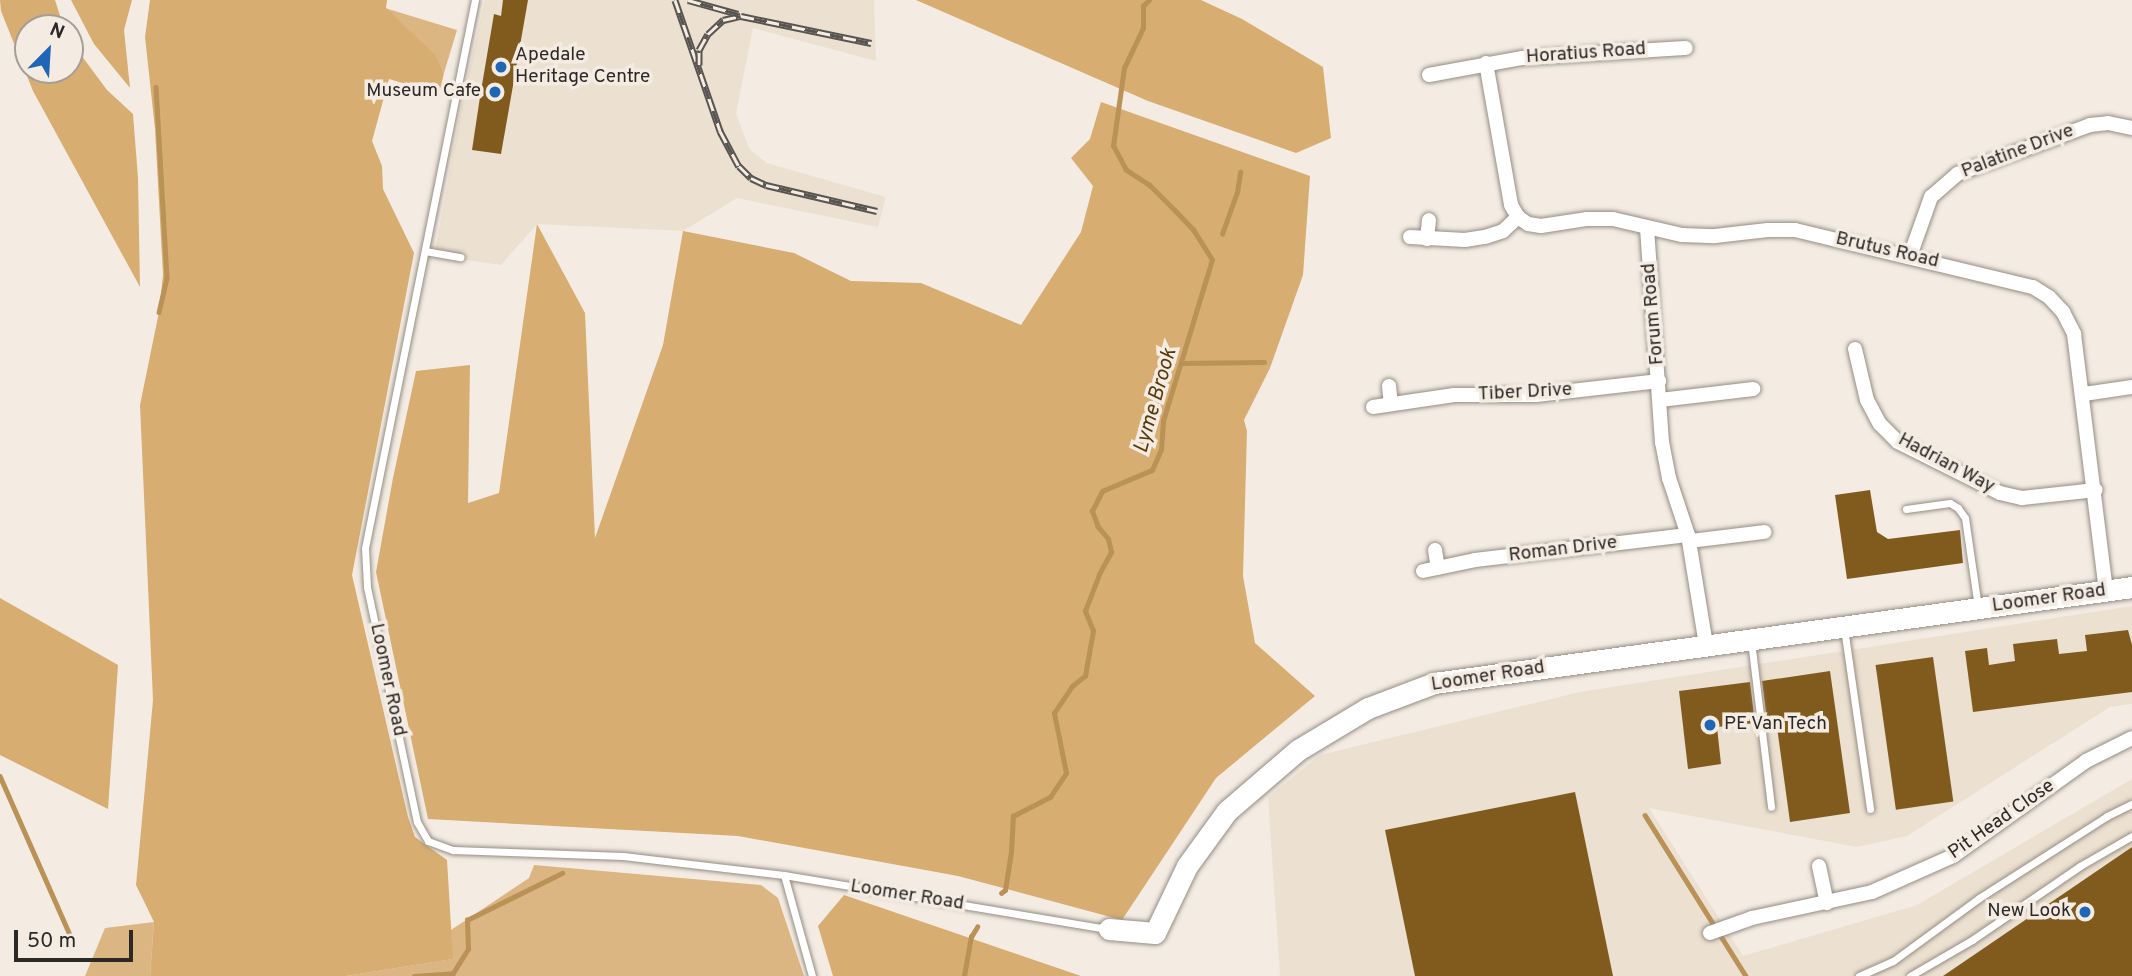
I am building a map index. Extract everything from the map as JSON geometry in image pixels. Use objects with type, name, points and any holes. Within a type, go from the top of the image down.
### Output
[{"type":"street","name":"Horatius Road","points":[[1429,75],[1486,63],[1561,55],[1686,48]]},
{"type":"street","points":[[1410,237],[1485,237],[1503,231],[1518,217],[1511,205],[1486,63]]},
{"type":"street","name":"Palatine Drive","points":[[1910,256],[1931,197],[1957,173],[2090,125],[2108,123],[2132,128]]},
{"type":"street","name":"Brutus Road","points":[[1518,217],[1528,224],[1541,226],[1587,219],[1613,219],[1682,235],[1715,236],[1795,230],[2010,279],[2049,296],[2063,312],[2074,334],[2084,394],[2106,590]]},
{"type":"street","points":[[1427,239],[1429,220]]},
{"type":"street","name":"Forum Road","points":[[1647,228],[1662,442],[1669,478],[1689,538],[1706,645]]},
{"type":"street","name":"Hadrian Way","points":[[1855,349],[1867,400],[1880,424],[1898,442],[2000,493],[2022,498],[2096,490]]},
{"type":"street","name":"Tiber Drive","points":[[1373,407],[1454,395],[1536,395],[1659,381]]},
{"type":"street","points":[[1389,386],[1391,404]]},
{"type":"street","points":[[2084,394],[2132,387]]},
{"type":"street","points":[[1660,400],[1753,389]]},
{"type":"street","points":[[1689,538],[1764,532]]},
{"type":"street","name":"Roman Drive","points":[[1423,571],[1475,560],[1689,538]]},
{"type":"street","points":[[1435,550],[1438,568]]},
{"type":"street","name":"Loomer Road","points":[[1110,929],[1154,933],[1187,866],[1227,811],[1298,750],[1368,708],[1434,683],[2132,587]]},
{"type":"street","name":"Pit Head Close","points":[[1710,933],[1752,918],[1827,903],[1883,888],[1952,856],[2086,761],[2132,738]]},
{"type":"street","points":[[1819,866],[1827,903]]},
{"type":"lane","name":"Loomer Road","points":[[475,0],[365,548],[364,567],[417,822],[428,841],[453,850],[623,856],[784,875],[1110,929]]},
{"type":"lane","points":[[425,251],[460,257]]},
{"type":"lane","points":[[1906,509],[1950,503],[1958,508],[1965,518],[1978,609]]},
{"type":"lane","points":[[1844,628],[1870,809]]},
{"type":"lane","points":[[1751,640],[1771,807]]},
{"type":"lane","points":[[1859,976],[1893,961],[1979,898],[2107,816],[2132,804]]},
{"type":"lane","points":[[1910,976],[1972,940],[2023,903],[2132,836]]},
{"type":"lane","points":[[784,875],[812,976]]},
{"type":"shaded area","points":[[0,0],[55,0],[60,14],[14,14],[14,44],[1,11]]},
{"type":"shaded area","points":[[71,0],[132,0],[124,30],[130,88],[94,44],[84,25],[84,14],[78,14]]},
{"type":"shaded area","points":[[150,0],[387,0],[386,8],[435,55],[444,73],[439,94],[389,79],[372,141],[382,166],[383,189],[414,253],[352,575],[408,817],[415,837],[447,860],[453,959],[346,976],[150,976],[154,922],[136,885],[153,700],[140,405],[159,312],[163,275],[155,129],[145,37]]},
{"type":"shaded area","points":[[485,0],[874,0],[876,61],[753,28],[736,114],[750,150],[767,163],[886,197],[878,227],[737,198],[683,231],[537,224],[501,265],[460,259],[435,251],[464,92]]},
{"type":"shaded area","points":[[916,0],[1201,0],[1242,19],[1323,67],[1331,138],[1296,153],[1148,101]]},
{"type":"shaded area","points":[[385,8],[457,30],[444,73],[434,55]]},
{"type":"shaded area","points":[[84,59],[107,90],[133,114],[138,178],[140,287],[30,84],[84,84]]},
{"type":"shaded area","points":[[1101,102],[1310,176],[1303,275],[1270,368],[1244,420],[1247,431],[1243,576],[1255,643],[1315,696],[1216,778],[1122,920],[958,876],[738,836],[428,819],[376,572],[393,478],[416,371],[470,365],[468,503],[499,493],[537,224],[585,313],[595,538],[663,345],[683,231],[794,253],[851,281],[921,283],[1021,325],[1081,232],[1093,186],[1071,158],[1090,139]]},
{"type":"shaded area","points":[[0,598],[118,665],[108,809],[0,755]]},
{"type":"shaded area","points":[[2132,606],[2132,704],[2110,707],[1907,836],[1857,847],[1649,808],[1743,956],[1917,905],[2132,779],[2132,976],[1280,976],[1268,797],[1320,755],[1580,692]]},
{"type":"shaded area","points":[[534,865],[761,885],[778,898],[804,976],[346,976],[452,959],[451,930],[529,878]]},
{"type":"shaded area","points":[[844,895],[1081,976],[833,976],[818,926]]},
{"type":"shaded area","points":[[154,922],[150,976],[85,976],[105,928]]},
{"type":"building","name":"Apedale Heritage Centre","points":[[503,0],[528,0],[501,154],[472,150],[480,97],[476,96],[478,84],[482,85],[494,14],[501,16]]},
{"type":"building","points":[[1870,490],[1877,532],[1888,539],[1960,530],[1963,563],[1847,579],[1835,495]]},
{"type":"building","points":[[2128,630],[2132,645],[2132,692],[1973,712],[1965,651],[1987,648],[1989,665],[2015,661],[2013,644],[2057,639],[2059,654],[2087,651],[2085,635]]},
{"type":"building","points":[[1933,657],[1953,802],[1896,810],[1876,665]]},
{"type":"building","points":[[1830,671],[1850,813],[1790,822],[1776,720],[1767,721],[1762,681]]},
{"type":"building","name":"PE Van Tech","points":[[1750,682],[1755,723],[1717,727],[1721,764],[1688,769],[1679,691]]},
{"type":"building","points":[[1575,792],[1613,976],[1415,976],[1385,830]]},
{"type":"building","name":"New Look","points":[[2132,847],[2132,976],[1943,976]]},
{"type":"waterway","name":"Lyme Brook","points":[[1001,893],[1005,890],[1011,852],[1013,816],[1050,797],[1066,773],[1054,713],[1072,686],[1085,676],[1093,631],[1085,611],[1099,574],[1111,552],[1108,539],[1098,527],[1092,511],[1102,491],[1152,470],[1161,450],[1163,421],[1212,260],[1193,230],[1176,212],[1149,185],[1126,170],[1113,146],[1124,68],[1143,28],[1143,6],[1149,0]]},
{"type":"waterway","points":[[156,87],[167,278],[159,312]]},
{"type":"waterway","points":[[1222,234],[1237,192],[1240,172]]},
{"type":"waterway","points":[[1181,363],[1264,362]]},
{"type":"waterway","points":[[0,776],[72,939]]},
{"type":"waterway","points":[[1645,815],[1746,976]]},
{"type":"waterway","points":[[414,976],[453,973],[468,949],[467,920],[562,873]]},
{"type":"waterway","name":"Lyme Brook","points":[[964,976],[971,937],[977,927]]},
{"type":"railway","points":[[675,0],[720,131],[739,166],[751,178],[766,185],[877,211]]},
{"type":"railway","points":[[688,0],[738,14]]},
{"type":"railway","points":[[699,65],[699,50],[708,34],[723,20],[741,16],[871,43]]},
{"type":"place","name":"Apedale Heritage Centre","points":[[501,67]]},
{"type":"place","name":"Museum Cafe","points":[[495,92]]},
{"type":"place","name":"PE Van Tech","points":[[1710,725]]},
{"type":"place","name":"New Look","points":[[2085,912]]}]
